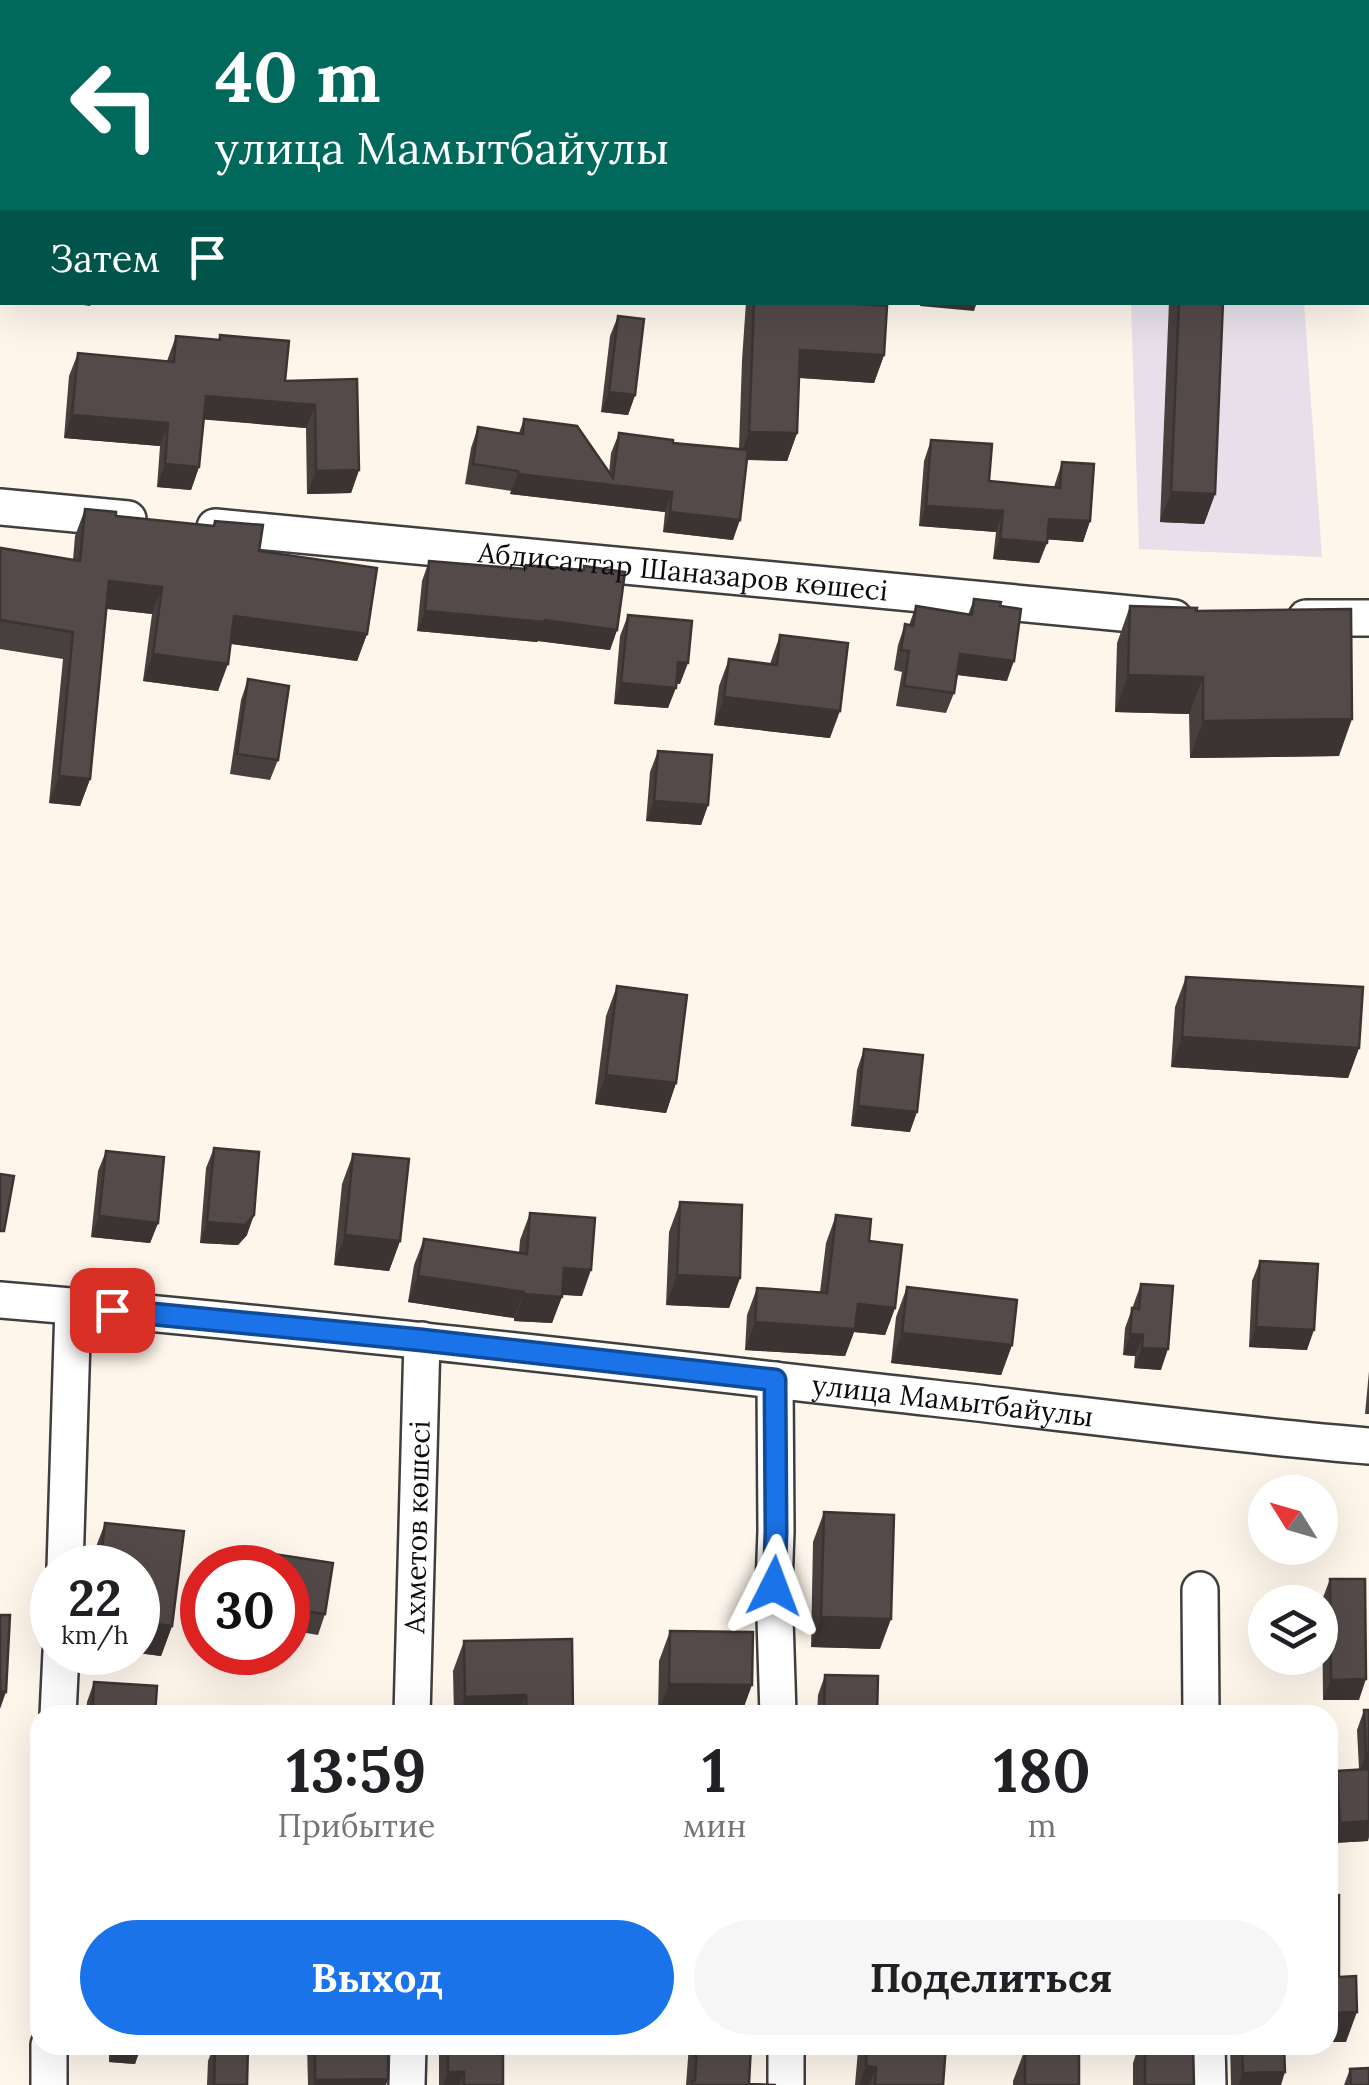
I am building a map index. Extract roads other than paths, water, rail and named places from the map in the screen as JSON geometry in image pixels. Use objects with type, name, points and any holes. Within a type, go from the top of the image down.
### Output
[{"type":"street","name":"Абдисаттар Шаназаров көшесі","points":[[0,507],[1206,619]]},
{"type":"street","points":[[1279,618],[1369,618]]},
{"type":"street","name":"улица Мамытбайулы","points":[[0,1300],[422,1340],[1369,1446]]},
{"type":"street","points":[[66,1545],[74,1306]]},
{"type":"street","name":"Ахметов көшесі","points":[[412,1705],[422,1340]]},
{"type":"street","points":[[775,1380],[778,1705]]},
{"type":"street","points":[[1200,1590],[1202,1705]]},
{"type":"street","points":[[58,1705],[60,1675]]},
{"type":"street","points":[[49,2085],[50,2055]]},
{"type":"street","points":[[407,2085],[408,2055]]},
{"type":"street","points":[[786,2055],[786,2085]]},
{"type":"street","points":[[1207,2055],[1208,2085]]}]
